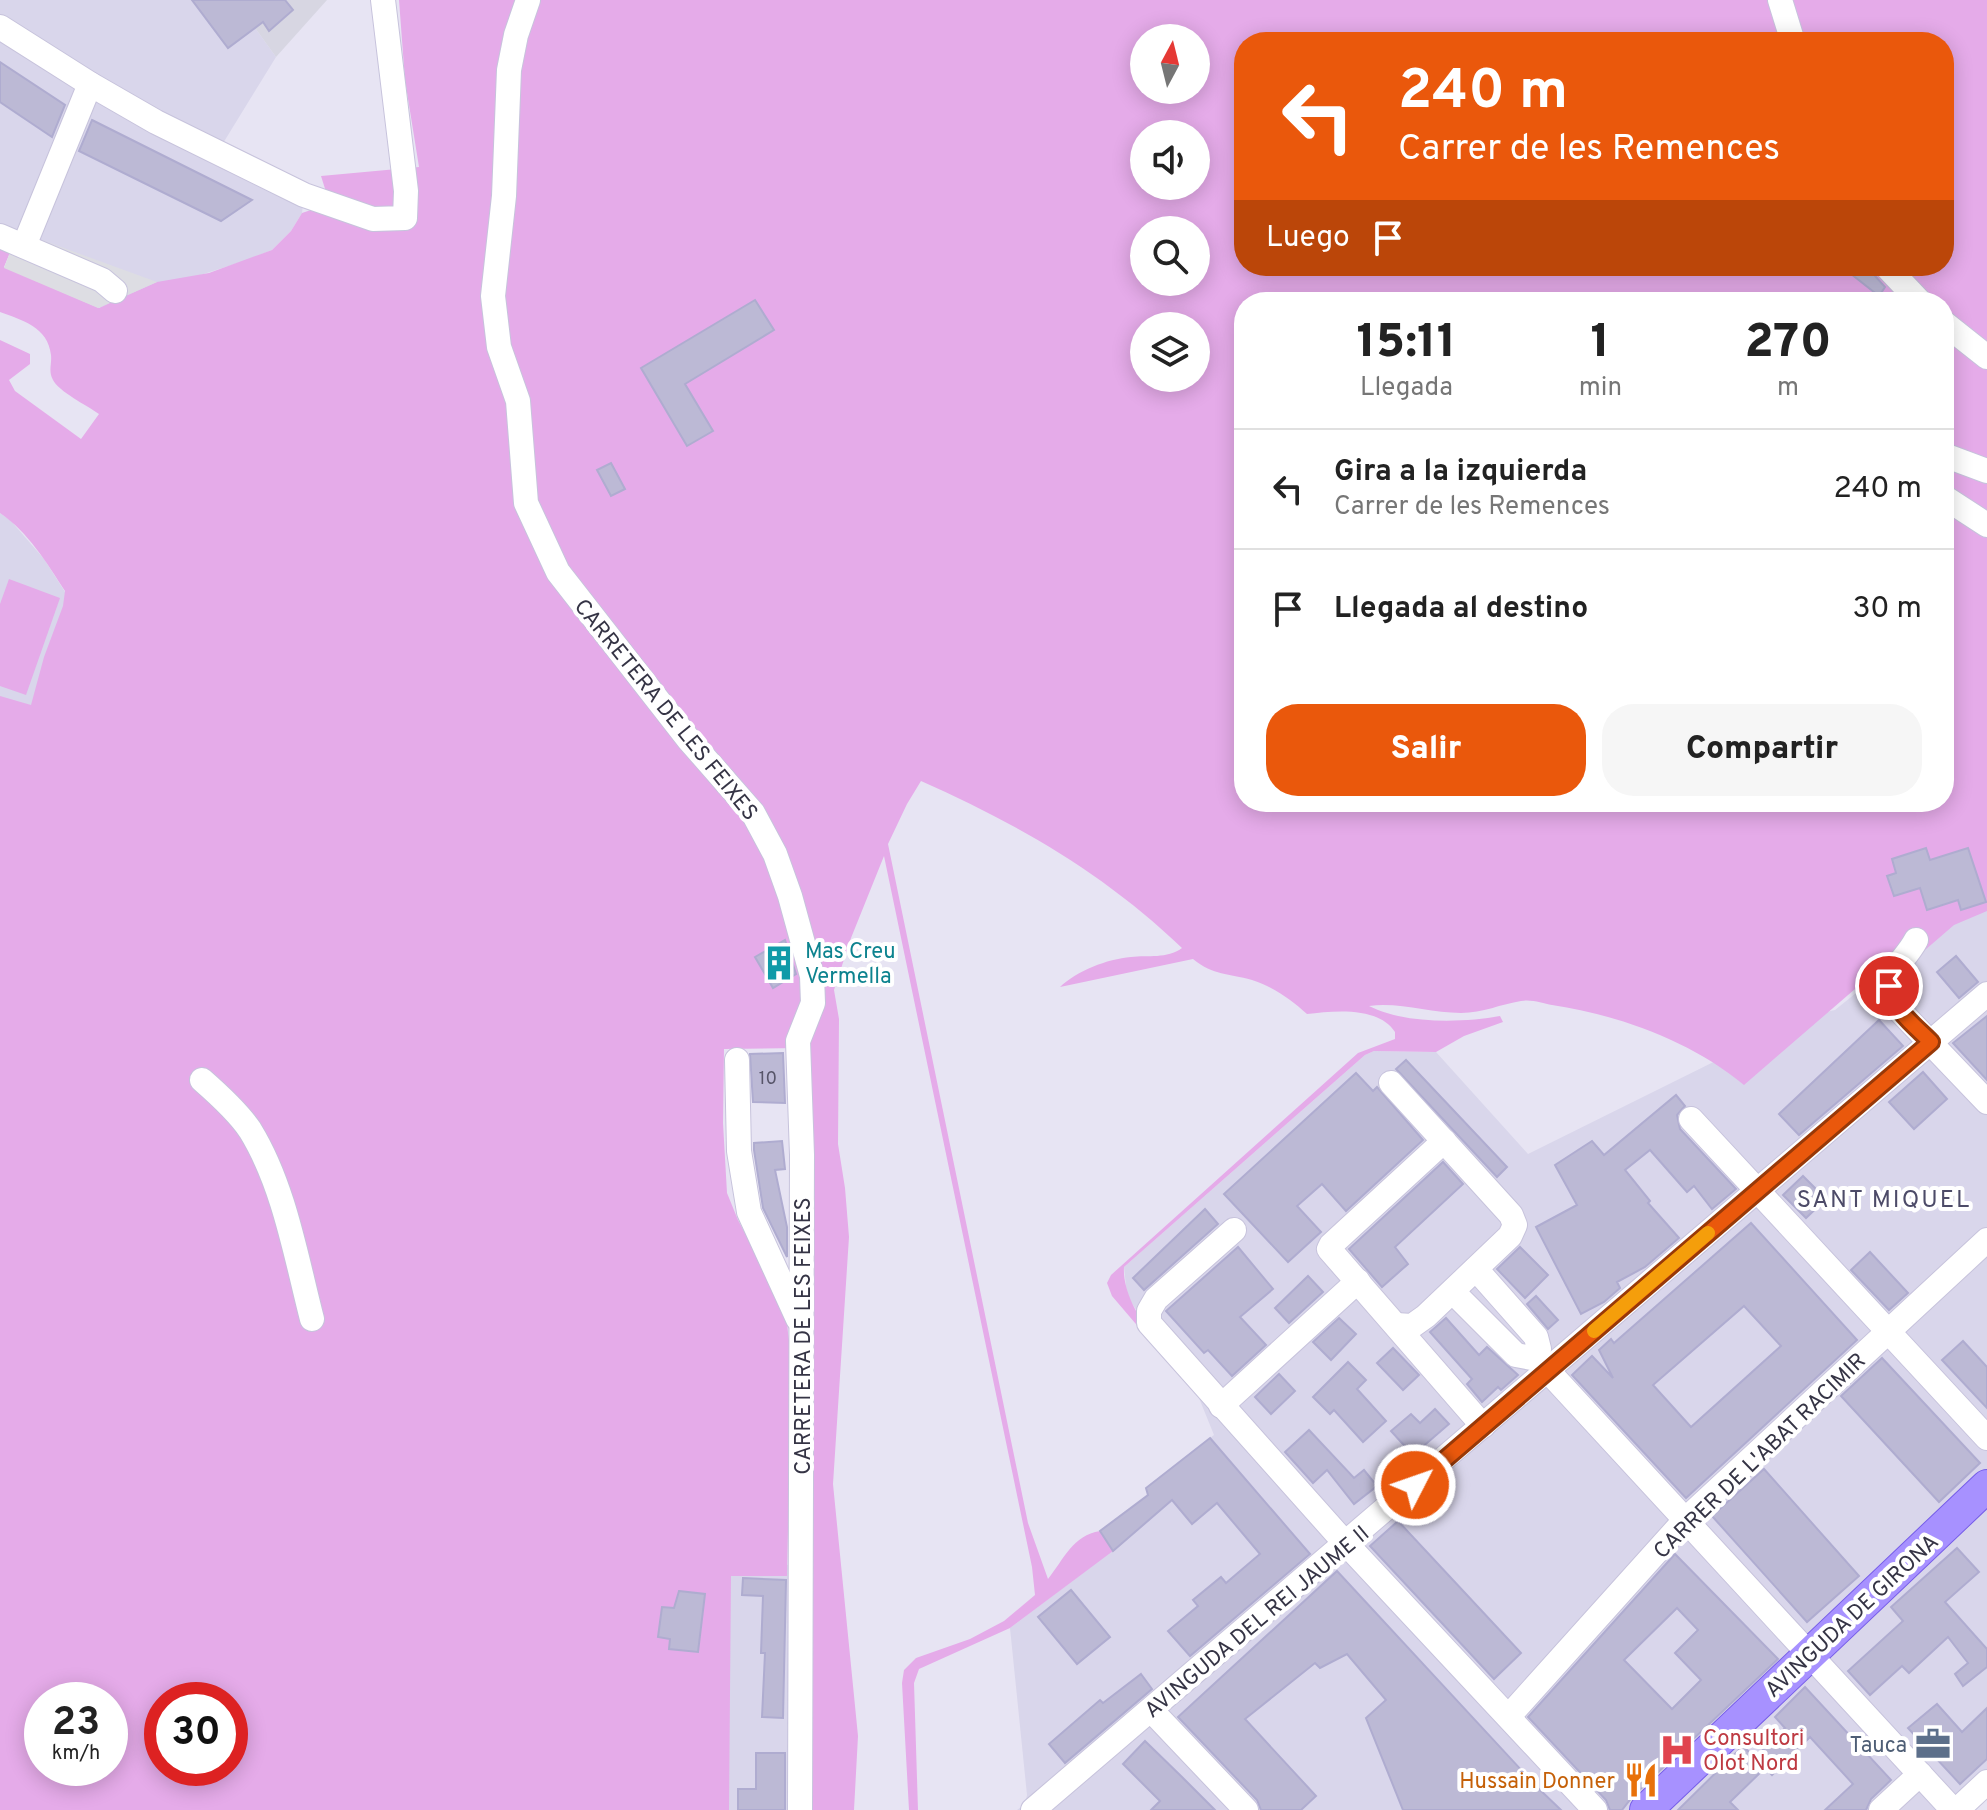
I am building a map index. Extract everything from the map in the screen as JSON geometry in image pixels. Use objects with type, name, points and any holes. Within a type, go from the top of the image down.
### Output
[{"type":"main road","name":"AVINGUDA DE GIRONA","points":[[1646,1810],[1987,1486]]},
{"type":"street","points":[[0,27],[156,122],[304,195],[373,219],[405,218],[406,191],[383,0]]},
{"type":"street","name":"CARRETERA DE LES FEIXES","points":[[528,0],[516,35],[509,70],[504,196],[493,296],[499,347],[518,401],[526,503],[558,572],[689,740],[753,813],[775,854],[790,896],[814,985],[813,1003],[798,1041],[802,1155],[800,1810]]},
{"type":"street","points":[[1780,0],[1790,32]]},
{"type":"street","points":[[24,246],[90,84]]},
{"type":"street","points":[[0,236],[102,280],[115,291]]},
{"type":"street","points":[[1895,276],[1911,292]]},
{"type":"street","points":[[1954,331],[1987,357]]},
{"type":"street","points":[[1954,459],[1987,471]]},
{"type":"street","points":[[1954,504],[1987,525]]},
{"type":"street","points":[[1916,940],[1891,973],[1891,999],[1987,1102]]},
{"type":"street","name":"AVINGUDA DEL REI JAUME II","points":[[1033,1810],[1483,1426],[1543,1365],[1757,1191],[1987,994]]},
{"type":"street","points":[[737,1060],[739,1151],[749,1212],[795,1315],[802,1323]]},
{"type":"street","points":[[202,1080],[247,1126],[260,1148],[283,1210],[312,1319]]},
{"type":"street","points":[[1391,1083],[1511,1215],[1515,1225],[1510,1236],[1419,1322],[1405,1327],[1396,1325]]},
{"type":"street","points":[[1691,1119],[1987,1438]]},
{"type":"street","points":[[1444,1141],[1331,1245],[1331,1254],[1483,1426]]},
{"type":"street","points":[[1234,1230],[1156,1299],[1149,1311],[1149,1323],[1347,1544],[1595,1810]]},
{"type":"street","name":"CARRER DE L'ABAT RACIMIR","points":[[1509,1716],[1686,1519],[1987,1240]]},
{"type":"street","points":[[1476,1269],[1536,1337],[1543,1365]]},
{"type":"street","points":[[1221,1406],[1358,1281]]},
{"type":"street","points":[[1453,1292],[1516,1355],[1543,1365],[1955,1810],[1987,1782]]},
{"type":"street","points":[[1151,1710],[1246,1810]]},
{"type":"street","points":[[1881,1810],[1920,1774]]},
{"type":"shaded area","points":[[0,0],[235,0],[276,57],[217,153],[304,195],[302,213],[291,231],[272,250],[98,308],[0,246]]},
{"type":"shaded area","points":[[235,0],[327,0],[276,57]]},
{"type":"shaded area","points":[[399,0],[1987,0],[1987,911],[1954,925],[1866,1001],[1855,989],[1744,1085],[1678,1043],[1628,1023],[1577,1010],[1529,1000],[1461,1013],[1392,1005],[1369,1006],[1416,1019],[1451,1021],[1500,1016],[1503,1022],[1464,1036],[1436,1052],[1374,1051],[1365,1055],[1124,1267],[1125,1283],[1140,1318],[1199,1398],[1112,1296],[1107,1283],[1111,1275],[1358,1053],[1395,1039],[1395,1032],[1378,1018],[1367,1014],[1307,1014],[1267,986],[1215,971],[1193,959],[1060,987],[1102,963],[1164,955],[1182,948],[1122,897],[1059,853],[992,815],[921,781],[888,844],[1028,1523],[1048,1579],[1070,1549],[1091,1533],[1100,1531],[1113,1551],[1010,1628],[919,1669],[914,1683],[918,1810],[909,1810],[902,1683],[904,1670],[916,1658],[970,1639],[1004,1621],[1035,1595],[1032,1567],[884,856],[834,990],[839,1019],[838,1144],[849,1237],[833,1484],[858,1736],[854,1810],[805,1810],[801,1048],[724,1049],[723,1123],[727,1193],[784,1307],[792,1349],[787,1576],[731,1576],[729,1810],[0,1810],[0,696],[31,705],[65,591],[28,539],[0,513],[0,340],[30,354],[30,364],[9,380],[15,391],[81,439],[99,414],[53,380],[49,345],[39,331],[0,312],[0,246],[11,250],[4,267],[99,308],[157,282],[209,273],[272,250],[291,231],[302,213],[323,206],[327,195],[321,176],[419,167],[405,80]]},
{"type":"shaded area","points":[[39,239],[157,282],[98,308],[4,268],[11,250]]},
{"type":"shaded area","points":[[0,513],[11,521],[44,559],[65,592],[68,725],[0,698]]},
{"type":"shaded area","points":[[9,579],[60,598],[26,695],[0,686],[0,604]]},
{"type":"shaded area","points":[[1987,832],[1987,1794],[1970,1810],[1017,1810],[1025,1804],[1027,1795],[1010,1628],[1112,1551],[1100,1531],[1148,1495],[1146,1488],[1214,1435],[1199,1398],[1147,1328],[1127,1295],[1124,1267],[1365,1055],[1374,1051],[1436,1052],[1528,1154],[1804,1017],[1835,1010],[1861,989]]},
{"type":"shaded area","points":[[770,1564],[809,1566],[805,1810],[719,1810],[731,1567]]},
{"type":"building","points":[[192,0],[285,0],[293,10],[269,31],[263,22],[228,48]]},
{"type":"building","points":[[0,62],[65,105],[52,137],[0,102]]},
{"type":"building","points":[[92,120],[252,200],[221,221],[79,151]]},
{"type":"building","points":[[1854,276],[1875,276],[1885,287],[1882,292],[1874,292]]},
{"type":"building","points":[[755,300],[774,330],[685,384],[713,431],[687,446],[641,368]]},
{"type":"building","points":[[611,463],[625,489],[611,496],[597,470]]},
{"type":"building","points":[[1926,848],[1930,860],[1968,848],[1986,902],[1961,910],[1958,900],[1927,910],[1920,888],[1894,896],[1887,876],[1896,873],[1892,859]]},
{"type":"building","name":"Mas Creu Vermella","points":[[785,940],[796,974],[773,988],[755,957]]},
{"type":"building","points":[[1956,956],[1978,982],[1959,998],[1937,972]]},
{"type":"building","points":[[1987,1016],[1987,1080],[1953,1043]]},
{"type":"building","points":[[1879,1020],[1903,1046],[1799,1135],[1779,1114]]},
{"type":"building","points":[[783,1053],[785,1103],[753,1102],[750,1054]]},
{"type":"building","points":[[1406,1060],[1507,1167],[1497,1177],[1396,1069]]},
{"type":"building","points":[[1923,1072],[1947,1099],[1914,1129],[1889,1102]]},
{"type":"building","points":[[1356,1073],[1373,1091],[1377,1087],[1423,1140],[1346,1211],[1322,1184],[1297,1206],[1321,1232],[1288,1262],[1224,1194]]},
{"type":"building","points":[[1676,1095],[1685,1106],[1677,1115],[1680,1129],[1736,1189],[1712,1209],[1694,1186],[1687,1192],[1650,1150],[1625,1170],[1650,1201],[1648,1203],[1679,1238],[1645,1267],[1617,1282],[1620,1288],[1604,1302],[1581,1314],[1536,1227],[1577,1205],[1555,1165],[1592,1141],[1604,1155]]},
{"type":"building","points":[[782,1141],[785,1169],[775,1170],[787,1227],[787,1257],[763,1208],[754,1150],[754,1143]]},
{"type":"building","points":[[1443,1162],[1463,1184],[1395,1247],[1408,1264],[1382,1287],[1349,1249]]},
{"type":"building","points":[[1803,1176],[1826,1199],[1806,1218],[1783,1195]]},
{"type":"building","points":[[1205,1209],[1218,1224],[1144,1290],[1133,1278]]},
{"type":"building","points":[[1751,1223],[1857,1340],[1686,1498],[1572,1375],[1592,1356],[1613,1378],[1599,1350],[1611,1339],[1614,1343]],"holes":[[[1744,1306],[1781,1346],[1691,1427],[1653,1385]]]},
{"type":"building","points":[[1238,1247],[1273,1289],[1240,1317],[1266,1345],[1232,1376],[1208,1350],[1204,1353],[1166,1311]]},
{"type":"building","points":[[1520,1247],[1548,1275],[1525,1298],[1497,1269]]},
{"type":"building","points":[[1870,1252],[1908,1293],[1889,1310],[1851,1270]]},
{"type":"building","points":[[1308,1276],[1323,1292],[1289,1323],[1275,1308]]},
{"type":"building","points":[[1536,1296],[1558,1320],[1548,1329],[1527,1304]]},
{"type":"building","points":[[1339,1318],[1356,1334],[1331,1360],[1313,1342]]},
{"type":"building","points":[[1446,1318],[1479,1355],[1487,1347],[1518,1375],[1501,1390],[1498,1387],[1482,1402],[1467,1384],[1472,1379],[1430,1332]]},
{"type":"building","points":[[1963,1341],[1987,1367],[1987,1408],[1942,1360]]},
{"type":"building","points":[[1393,1348],[1419,1375],[1403,1390],[1377,1363]]},
{"type":"building","points":[[1882,1358],[1980,1463],[1939,1502],[1841,1396]]},
{"type":"building","points":[[1348,1362],[1366,1380],[1357,1389],[1386,1421],[1363,1442],[1334,1410],[1330,1414],[1313,1397]]},
{"type":"building","points":[[1279,1374],[1295,1391],[1271,1414],[1255,1397]]},
{"type":"building","points":[[1435,1409],[1449,1424],[1413,1455],[1391,1431],[1411,1414],[1420,1423]]},
{"type":"building","points":[[1309,1430],[1354,1478],[1364,1470],[1377,1486],[1354,1504],[1327,1470],[1313,1483],[1285,1452]]},
{"type":"building","points":[[1210,1438],[1310,1554],[1190,1656],[1168,1631],[1198,1606],[1193,1600],[1221,1577],[1226,1583],[1260,1554],[1217,1503],[1192,1524],[1172,1500],[1113,1551],[1100,1531],[1148,1495],[1146,1488]]},
{"type":"building","points":[[1764,1469],[1859,1576],[1807,1622],[1712,1516]]},
{"type":"building","points":[[1398,1521],[1521,1653],[1494,1679],[1370,1546]]},
{"type":"building","points":[[1957,1548],[1979,1572],[1945,1602],[1987,1649],[1987,1667],[1963,1686],[1955,1674],[1968,1663],[1948,1637],[1909,1673],[1902,1666],[1870,1695],[1848,1671],[1903,1621],[1891,1607]]},
{"type":"building","points":[[1675,1554],[1778,1659],[1633,1796],[1622,1810],[1610,1810],[1606,1800],[1528,1717]],"holes":[[[1677,1608],[1698,1630],[1675,1653],[1701,1680],[1672,1709],[1624,1660]]]},
{"type":"building","points":[[1337,1571],[1561,1810],[1403,1810],[1366,1718],[1386,1700],[1347,1654],[1320,1668],[1315,1663],[1245,1719],[1316,1796],[1301,1810],[1261,1810],[1257,1800],[1178,1717]]},
{"type":"building","points":[[743,1578],[786,1580],[783,1718],[762,1717],[765,1653],[761,1653],[763,1596],[742,1595]]},
{"type":"building","points":[[1071,1590],[1110,1637],[1077,1664],[1038,1617]]},
{"type":"building","points":[[679,1591],[705,1594],[698,1652],[669,1649],[670,1639],[658,1637],[662,1607],[674,1608]]},
{"type":"building","points":[[1141,1674],[1152,1689],[1065,1763],[1049,1744],[1100,1700],[1103,1703]]},
{"type":"building","points":[[1805,1687],[1891,1780],[1871,1799],[1866,1810],[1825,1810],[1853,1784],[1810,1737],[1772,1775],[1765,1768],[1730,1802],[1738,1810],[1678,1810],[1743,1746],[1755,1758],[1785,1728],[1775,1717]]},
{"type":"building","points":[[1937,1704],[1962,1732],[1987,1708],[1987,1759],[1960,1784],[1908,1728]]},
{"type":"building","points":[[1145,1741],[1215,1810],[1151,1810],[1160,1801],[1123,1764]]},
{"type":"building","points":[[756,1753],[785,1753],[785,1810],[738,1810],[738,1789],[756,1789]]},
{"type":"slow traffic","points":[[1594,1331],[1708,1233]]},
{"type":"place","name":"Mas Creu Vermella","points":[[779,963]]},
{"type":"place","name":"Tauca","points":[[1933,1744]]},
{"type":"place","name":"Consultori Olot Nord","points":[[1677,1750]]},
{"type":"place","name":"Hussain Donner","points":[[1641,1780]]},
{"type":"district","name":"SANT MIQUEL","points":[[1884,1199]]},
{"type":"route","points":[[1415,1485],[1931,1042],[1899,1010],[1891,999],[1889,986]]}]
